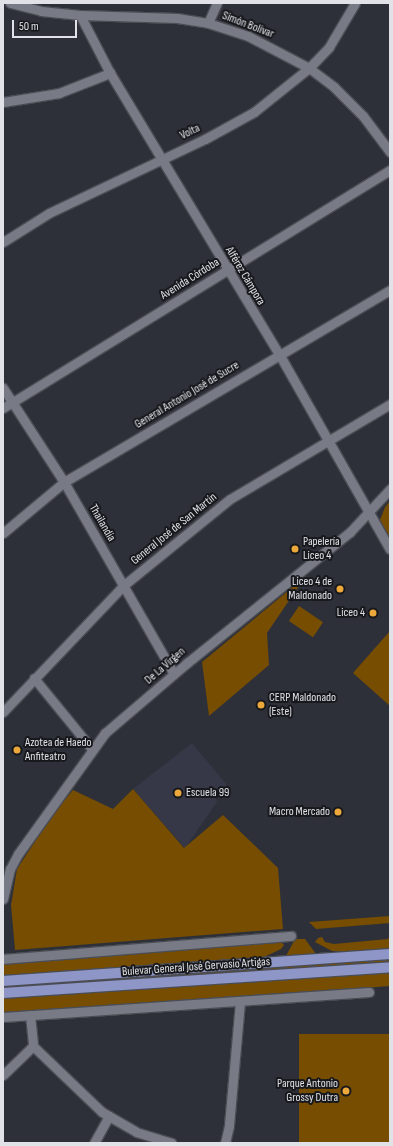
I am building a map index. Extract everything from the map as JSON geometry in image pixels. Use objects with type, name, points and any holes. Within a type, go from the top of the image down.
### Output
[{"type":"main road","name":"Bulevar General José Gervasio Artigas","points":[[3,981],[390,954]]},
{"type":"main road","name":"Bulevar General José Gervasio Artigas","points":[[3,993],[390,967]]},
{"type":"street","name":"Simón Bolívar","points":[[10,3],[41,10],[80,14],[150,16],[208,23],[248,36],[309,68],[349,102],[390,152]]},
{"type":"street","points":[[208,23],[217,3]]},
{"type":"street","name":"Volta","points":[[3,242],[50,213],[162,159],[254,112],[309,68],[329,47],[355,3]]},
{"type":"street","name":"Alférez Cámpora","points":[[80,14],[110,73],[279,354],[390,549]]},
{"type":"street","points":[[3,102],[59,93],[110,73]]},
{"type":"street","name":"Avenida Córdoba","points":[[3,408],[390,170]]},
{"type":"street","name":"General Antonio José de Sucre","points":[[3,533],[64,482],[390,290]]},
{"type":"street","name":"Thailandia","points":[[3,388],[64,482],[174,674]]},
{"type":"street","name":"General José de San Martín","points":[[3,712],[124,585],[230,499],[327,440],[390,404]]},
{"type":"street","name":"De La Virgen","points":[[3,899],[10,869],[18,854],[92,748],[105,733],[174,674],[350,532],[390,489]]},
{"type":"street","points":[[34,678],[92,748]]},
{"type":"street","name":"Bulevar General José Gervasio Artigas","points":[[3,959],[291,936]]},
{"type":"street","points":[[3,1017],[369,992]]},
{"type":"street","points":[[225,1143],[230,1125],[240,1001]]},
{"type":"street","points":[[30,1015],[33,1046],[109,1116],[136,1132],[171,1143]]},
{"type":"street","points":[[3,1075],[33,1046]]},
{"type":"street","points":[[94,1143],[109,1116]]},
{"type":"shaded area","points":[[390,501],[390,538],[380,520],[385,507]]},
{"type":"shaded area","points":[[305,577],[267,633],[269,665],[209,716],[202,662]]},
{"type":"shaded area","points":[[299,606],[323,622],[313,637],[289,621]]},
{"type":"shaded area","points":[[390,631],[390,706],[353,673]]},
{"type":"shaded area","name":"Escuela 99","points":[[192,743],[227,785],[215,797],[217,802],[185,848],[133,789]]},
{"type":"shaded area","points":[[133,789],[184,848],[223,815],[278,868],[283,929],[15,950],[11,905],[17,869],[53,814],[73,790],[113,809]]},
{"type":"shaded area","points":[[390,916],[390,923],[316,929],[309,922]]},
{"type":"shaded area","points":[[390,936],[390,951],[332,951],[315,942],[318,938],[322,937],[325,942],[334,944],[388,939]]},
{"type":"shaded area","points":[[295,939],[305,939],[316,954],[286,956]]},
{"type":"shaded area","points":[[280,941],[284,945],[281,949],[264,957],[3,977],[3,964]]},
{"type":"shaded area","points":[[390,959],[390,963],[3,988],[3,986]]},
{"type":"shaded area","points":[[390,972],[390,986],[3,1016],[3,999]]},
{"type":"shaded area","name":"Parque Antonio Grossy Dutra","points":[[299,1034],[390,1034],[390,1143],[299,1143]]},
{"type":"place","name":"Papelería Liceo 4","points":[[295,549]]},
{"type":"place","name":"Liceo 4 de Maldonado","points":[[340,589]]},
{"type":"place","name":"Liceo 4","points":[[373,613]]},
{"type":"place","name":"CERP Maldonado (Este)","points":[[261,705]]},
{"type":"place","name":"Azotea de Haedo Anfiteatro","points":[[17,750]]},
{"type":"place","name":"Escuela 99","points":[[178,793]]},
{"type":"place","name":"Macro Mercado","points":[[338,812]]},
{"type":"place","name":"Parque Antonio Grossy Dutra","points":[[346,1091]]}]
